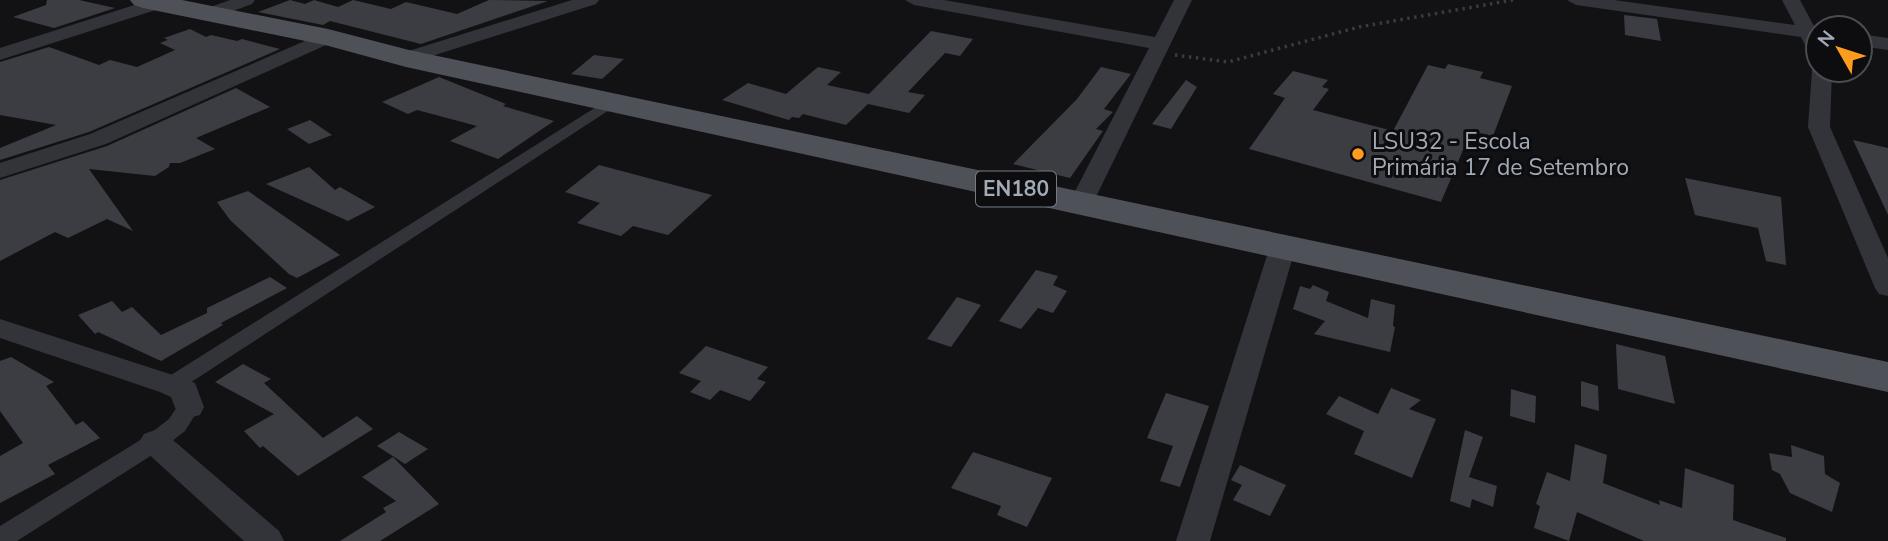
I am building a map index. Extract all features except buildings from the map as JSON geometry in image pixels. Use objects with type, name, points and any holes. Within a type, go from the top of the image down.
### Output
[{"type":"main road","name":"EN180","points":[[151,2],[328,37],[406,58],[1888,377]]},
{"type":"street","points":[[208,14],[246,0]]},
{"type":"street","points":[[406,58],[590,0]]},
{"type":"street","points":[[914,0],[1022,19],[1159,48]]},
{"type":"street","points":[[1022,19],[1037,0]]},
{"type":"street","points":[[1081,203],[1183,0]]},
{"type":"street","points":[[1576,0],[1618,3],[1804,33]]},
{"type":"street","points":[[1791,0],[1804,20]]},
{"type":"street","points":[[0,54],[151,2]]},
{"type":"street","points":[[0,172],[98,139],[328,37]]},
{"type":"street","points":[[1821,84],[1819,127],[1888,288]]},
{"type":"street","points":[[0,539],[155,442],[177,425],[180,396],[612,102]]},
{"type":"street","points":[[1193,541],[1283,246]]},
{"type":"street","points":[[0,328],[180,396]]},
{"type":"street","points":[[155,442],[267,541]]},
{"type":"path","points":[[1159,48],[1228,62],[1347,29],[1513,0]]},
{"type":"place","name":"LSU32 - Escola Primária 17 de Setembro","points":[[1358,154]]}]
